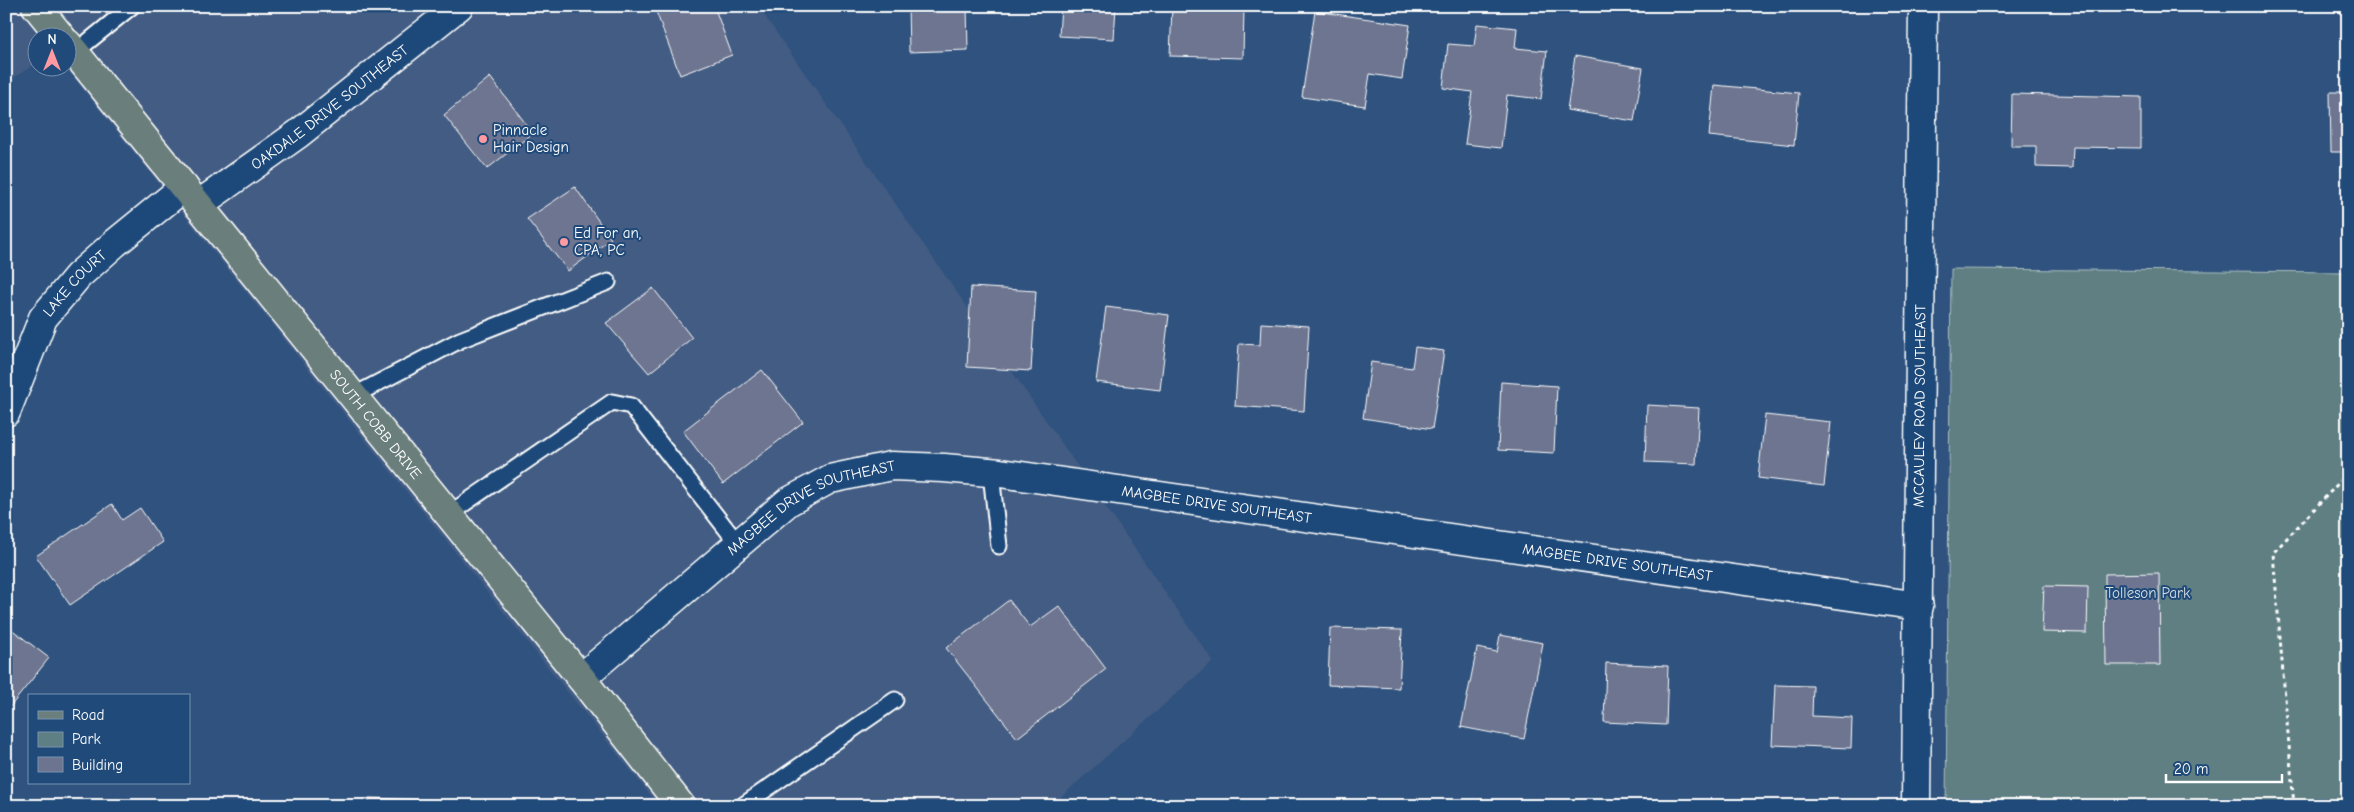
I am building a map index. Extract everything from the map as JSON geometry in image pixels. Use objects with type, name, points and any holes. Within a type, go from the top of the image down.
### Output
[{"type":"main road","name":"SOUTH COBB DRIVE","points":[[36,6],[54,28]]},
{"type":"main road","name":"SOUTH COBB DRIVE","points":[[78,57],[449,514],[681,806]]},
{"type":"street","name":"OAKDALE DRIVE SOUTHEAST","points":[[191,196],[298,134],[459,6]]},
{"type":"street","name":"MCCAULEY ROAD SOUTHEAST","points":[[1916,806],[1923,6]]},
{"type":"street","name":"LAKE COURT","points":[[6,412],[43,318],[78,276],[114,244],[191,196]]},
{"type":"street","name":"MAGBEE DRIVE SOUTHEAST","points":[[581,678],[788,502],[830,479],[891,466],[944,468],[991,473],[1918,606]]},
{"type":"lane","points":[[78,39],[132,6]]},
{"type":"lane","points":[[353,396],[460,340],[608,282]]},
{"type":"lane","points":[[449,514],[612,402],[631,406],[738,544]]},
{"type":"lane","points":[[991,473],[999,546]]},
{"type":"lane","points":[[742,806],[895,700]]},
{"type":"path","points":[[2294,806],[2273,553],[2348,473]]},
{"type":"shaded area","points":[[6,6],[758,6],[1213,661],[1051,806],[659,806],[74,78],[78,78],[78,28],[28,28],[28,69],[6,83]]},
{"type":"green space","name":"Tolleson Park","points":[[1951,269],[2348,272],[2348,806],[1946,806]]},
{"type":"building","points":[[654,6],[714,6],[732,55],[680,75]]},
{"type":"building","points":[[771,6],[843,6],[843,9]]},
{"type":"building","points":[[908,6],[967,6],[968,50],[909,52]]},
{"type":"building","points":[[1061,6],[1116,6],[1114,39],[1059,36]]},
{"type":"building","points":[[1172,6],[1244,6],[1243,58],[1170,56]]},
{"type":"building","points":[[1315,11],[1410,25],[1402,79],[1370,74],[1365,106],[1302,97]]},
{"type":"building","points":[[1477,24],[1517,28],[1515,48],[1547,51],[1541,99],[1507,95],[1501,148],[1465,144],[1472,92],[1443,88],[1448,44],[1474,46]]},
{"type":"building","points":[[1575,56],[1643,68],[1634,121],[1567,110]]},
{"type":"building","points":[[490,77],[533,133],[487,169],[444,115]]},
{"type":"building","points":[[1714,85],[1799,93],[1794,145],[1709,136]]},
{"type":"building","points":[[2330,92],[2348,92],[2348,152],[2331,152]]},
{"type":"building","points":[[2012,94],[2141,97],[2141,148],[2073,147],[2072,168],[2036,167],[2036,146],[2011,146]]},
{"type":"building","points":[[575,187],[611,239],[568,271],[527,219]]},
{"type":"building","points":[[971,287],[1036,291],[1031,371],[967,367]]},
{"type":"building","points":[[653,288],[692,338],[649,373],[606,323]]},
{"type":"building","points":[[1106,307],[1169,315],[1160,390],[1096,382]]},
{"type":"building","points":[[1261,323],[1309,326],[1304,411],[1235,406],[1239,344],[1260,345]]},
{"type":"building","points":[[1415,347],[1444,351],[1432,429],[1363,418],[1371,362],[1412,368]]},
{"type":"building","points":[[762,370],[803,422],[723,484],[683,431]]},
{"type":"building","points":[[1501,382],[1557,386],[1554,453],[1498,450]]},
{"type":"building","points":[[1647,405],[1699,408],[1696,464],[1645,462]]},
{"type":"building","points":[[1765,415],[1831,422],[1824,486],[1758,478]]},
{"type":"building","points":[[112,504],[122,520],[140,508],[163,542],[70,605],[36,556]]},
{"type":"building","points":[[2159,573],[2160,665],[2106,665],[2105,574]]},
{"type":"building","points":[[2044,586],[2088,587],[2087,633],[2042,632]]},
{"type":"building","points":[[1009,600],[1030,627],[1059,606],[1106,669],[1017,738],[946,648]]},
{"type":"building","points":[[6,625],[49,658],[10,707],[6,704]]},
{"type":"building","points":[[1330,628],[1402,630],[1399,688],[1328,685]]},
{"type":"building","points":[[1500,635],[1543,643],[1524,739],[1461,727],[1477,648],[1497,652]]},
{"type":"building","points":[[1606,663],[1668,666],[1666,725],[1604,722]]},
{"type":"building","points":[[1775,685],[1813,686],[1812,716],[1852,718],[1851,748],[1772,745]]},
{"type":"building","points":[[369,798],[432,800],[432,806],[369,806]]},
{"type":"place","name":"Pinnacle Hair Design","points":[[483,139]]},
{"type":"place","name":"Ed For an, CPA, PC","points":[[564,242]]}]
